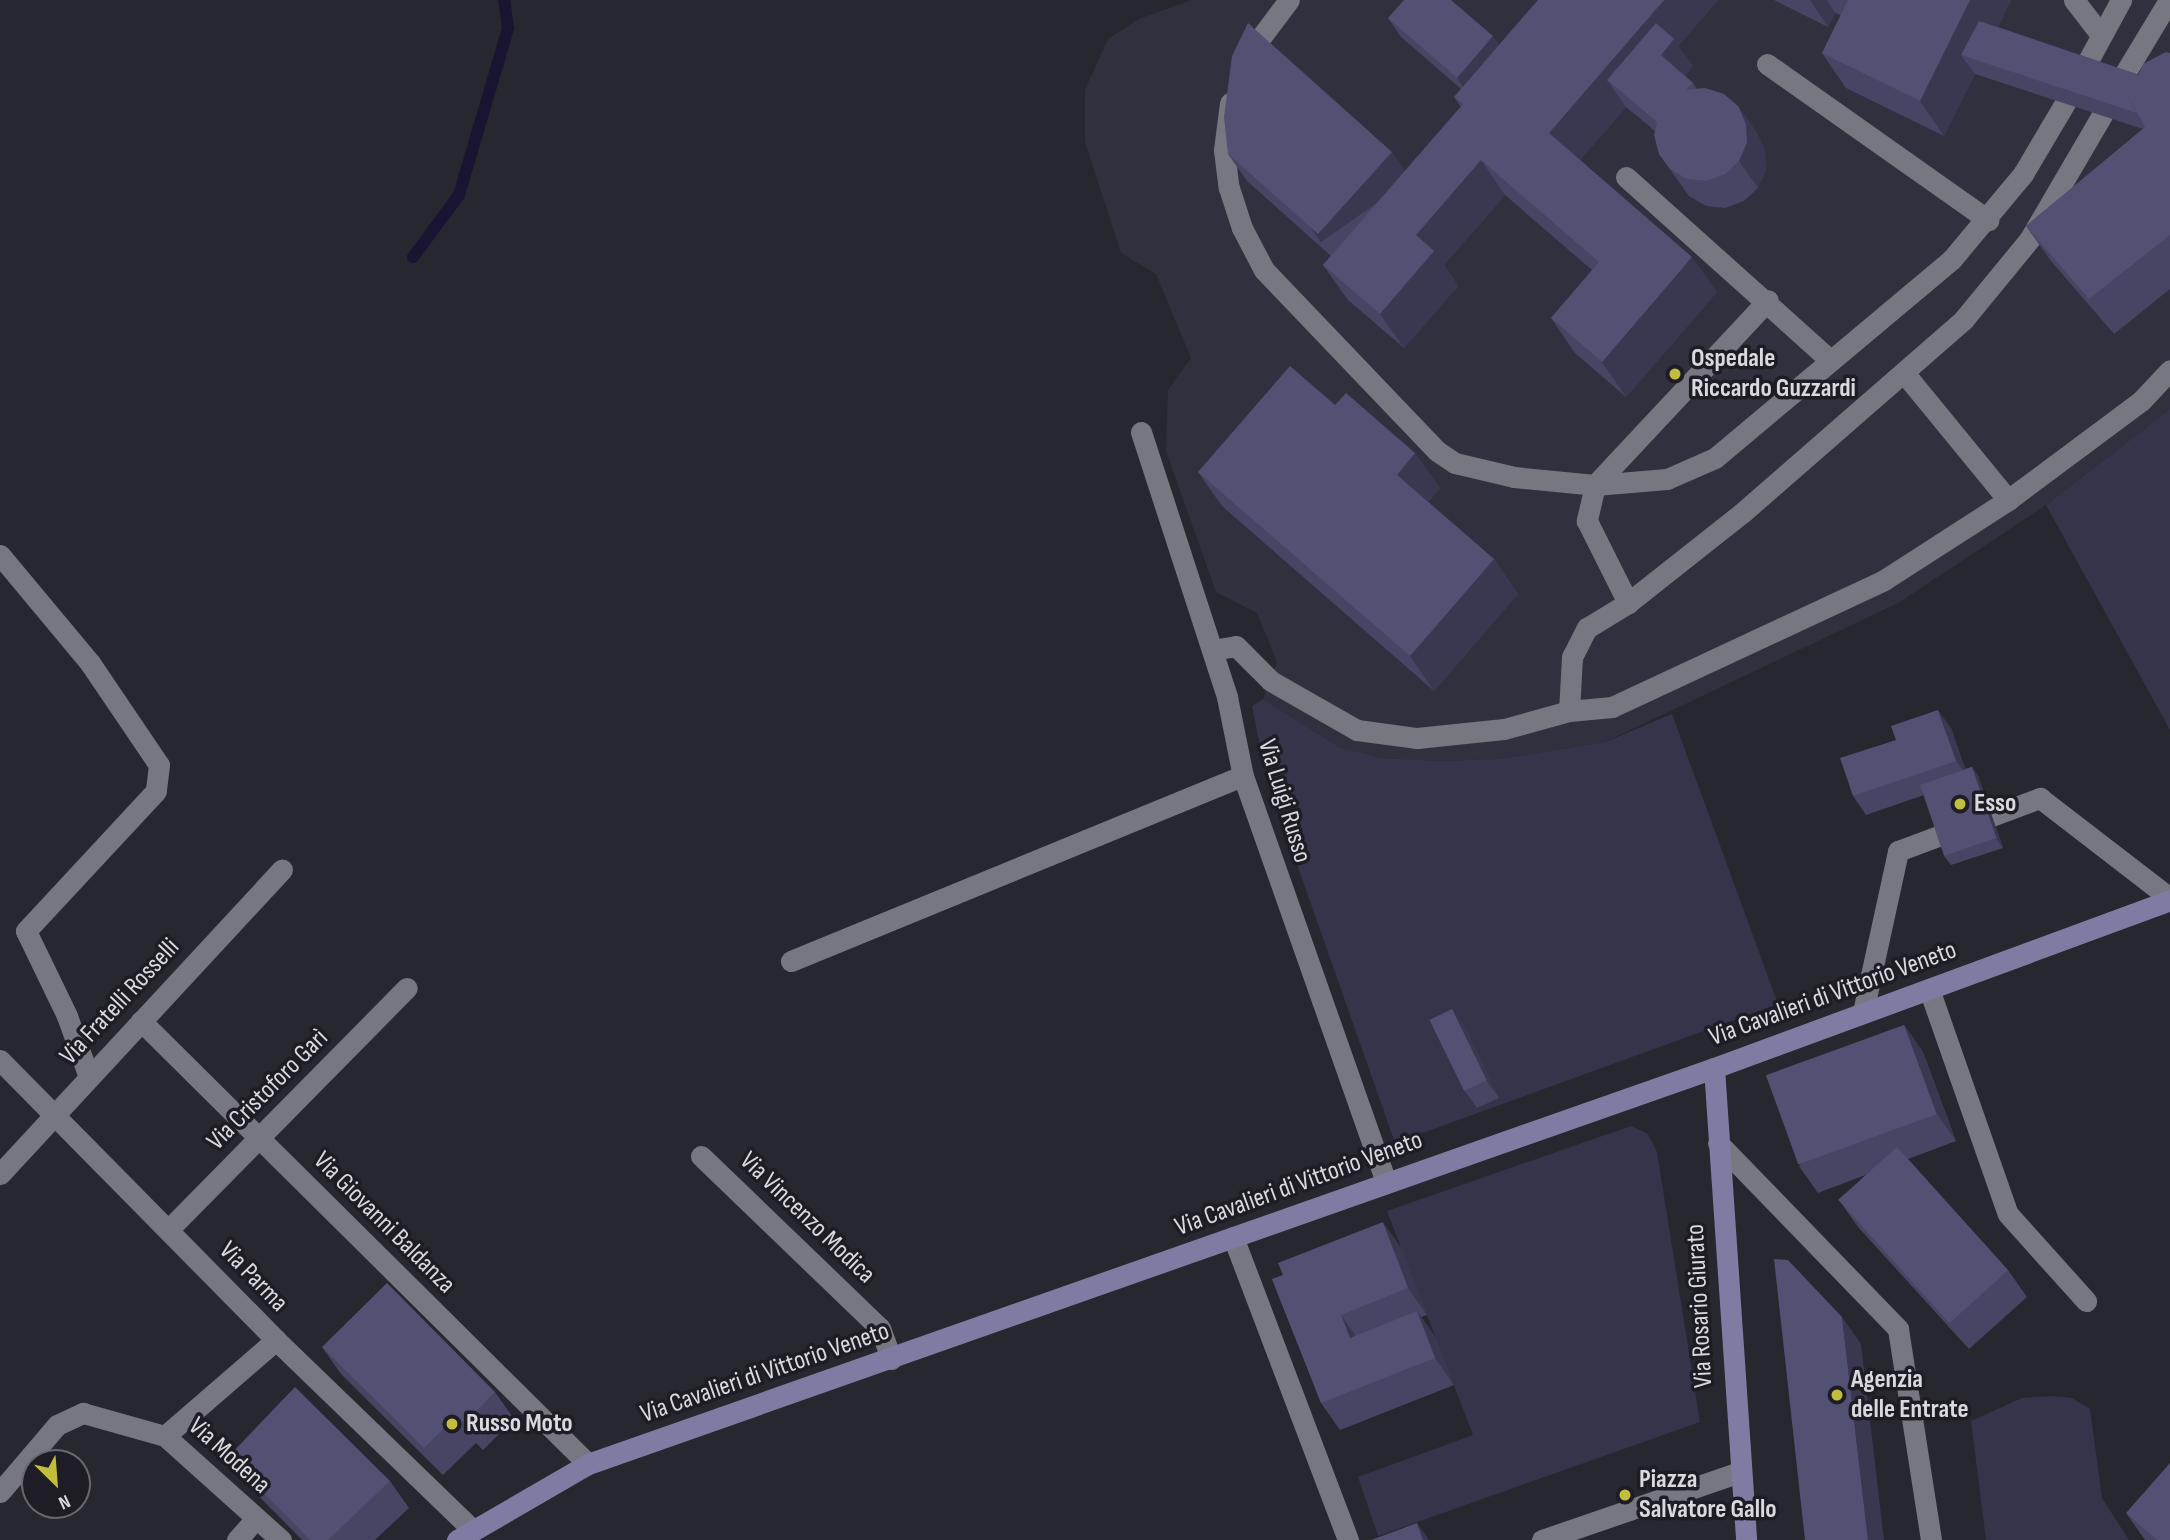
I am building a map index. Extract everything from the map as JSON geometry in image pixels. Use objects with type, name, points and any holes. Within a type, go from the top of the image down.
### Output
[{"type":"main road","name":"Via Cavalieri di Vittorio Veneto","points":[[464,1534],[588,1464],[1714,1068],[2170,899]]},
{"type":"main road","name":"Via Rosario Giurato","points":[[1714,1068],[1746,1540]]},
{"type":"street","points":[[1289,0],[1236,76],[1224,150],[1242,228],[1265,270],[1437,451],[1455,463],[1514,477],[1595,485],[1667,479],[1692,471],[1715,458],[1829,359],[1912,295],[1988,220],[2023,174],[2064,103]]},
{"type":"street","points":[[2074,0],[2101,35]]},
{"type":"street","points":[[2083,70],[2121,0]]},
{"type":"street","points":[[2119,83],[2169,0]]},
{"type":"street","points":[[1767,64],[1988,220]]},
{"type":"street","points":[[1569,711],[1572,657],[1587,628],[1628,603],[1905,374],[1964,319],[2029,240],[2102,115]]},
{"type":"street","points":[[1626,177],[1768,300],[1829,359]]},
{"type":"street","points":[[1628,603],[1587,521],[1595,485],[1768,300]]},
{"type":"street","points":[[1212,650],[1236,646],[1271,681],[1357,730],[1417,738],[1504,729],[1569,711],[1612,707],[1884,580],[2008,500],[2141,401],[2170,370]]},
{"type":"street","points":[[1905,374],[2008,500]]},
{"type":"street","name":"Via Luigi Russo","points":[[1141,432],[1212,650],[1243,776],[1386,1182]]},
{"type":"street","points":[[0,555],[90,663],[159,765],[156,791],[26,931],[67,1016],[89,1077]]},
{"type":"street","points":[[791,961],[1243,776]]},
{"type":"street","points":[[1863,1012],[1898,851],[2040,798],[2170,899]]},
{"type":"street","name":"Via Fratelli Rosselli","points":[[0,1174],[282,869]]},
{"type":"street","name":"Via Cristoforo Garì","points":[[168,1230],[407,988]]},
{"type":"street","points":[[1929,989],[2008,1214],[2086,1301]]},
{"type":"street","name":"Via Giovanni Baldanza","points":[[141,1021],[588,1464]]},
{"type":"street","name":"Via Parma","points":[[0,1060],[464,1534]]},
{"type":"street","points":[[1718,1143],[1898,1329],[1931,1540]]},
{"type":"street","name":"Via Vincenzo Modica","points":[[701,1156],[880,1328],[891,1359]]},
{"type":"street","points":[[1233,1237],[1348,1540]]},
{"type":"street","points":[[165,1436],[276,1340]]},
{"type":"street","name":"Via Modena","points":[[0,1492],[58,1425],[83,1413],[165,1436],[281,1540]]},
{"type":"street","points":[[1542,1540],[1740,1472]]},
{"type":"street","points":[[237,1540],[257,1518]]},
{"type":"shaded area","name":"Ospedale Riccardo Guzzardi","points":[[1192,0],[2170,0],[2170,409],[2046,505],[1900,602],[1605,742],[1499,759],[1441,761],[1382,758],[1339,747],[1263,699],[1277,662],[1257,613],[1216,592],[1166,451],[1168,390],[1191,358],[1156,274],[1121,253],[1085,142],[1085,90],[1108,39],[1139,19]]},
{"type":"shaded area","points":[[2170,409],[2170,730],[2046,505]]},
{"type":"shaded area","points":[[1263,699],[1339,747],[1382,758],[1441,761],[1499,759],[1605,742],[1672,714],[1778,1004],[1395,1143],[1266,776],[1252,706]]},
{"type":"shaded area","points":[[1631,1126],[1648,1134],[1657,1152],[1700,1422],[1378,1536],[1358,1477],[1473,1435],[1387,1211]]},
{"type":"shaded area","points":[[2022,1398],[2072,1398],[2090,1409],[2102,1498],[2129,1540],[1986,1540],[1971,1421]]},
{"type":"building","points":[[1404,0],[1451,0],[1493,36],[1457,78],[1388,18]]},
{"type":"building","points":[[1538,0],[1664,0],[1549,133],[1692,257],[1602,362],[1551,318],[1599,262],[1481,160],[1416,235],[1434,251],[1380,314],[1323,265],[1463,104],[1454,97]]},
{"type":"building","points":[[1848,0],[1970,0],[1920,101],[1822,53]]},
{"type":"building","points":[[1979,21],[2139,75],[2129,97],[2137,113],[1961,55]]},
{"type":"building","points":[[1248,23],[1392,152],[1318,234],[1228,154],[1224,117],[1232,56]]},
{"type":"building","points":[[1656,23],[1674,39],[1661,55],[1693,83],[1686,90],[1705,88],[1724,94],[1738,106],[1746,124],[1747,143],[1739,161],[1725,174],[1706,181],[1687,179],[1670,169],[1659,154],[1654,135],[1657,122],[1607,80]]},
{"type":"building","points":[[2166,52],[2170,53],[2170,235],[2089,299],[2026,226],[2145,127],[2129,97],[2143,64]]},
{"type":"building","points":[[1290,366],[1335,405],[1346,393],[1415,453],[1397,475],[1494,559],[1410,656],[1198,472]]},
{"type":"building","points":[[1938,710],[1956,761],[1853,796],[1840,758],[1896,740],[1891,726]]},
{"type":"building","points":[[1972,767],[1996,838],[1944,856],[1920,785]]},
{"type":"building","points":[[1452,1009],[1487,1080],[1464,1091],[1430,1020]]},
{"type":"building","points":[[1904,1025],[1936,1114],[1798,1165],[1766,1075]]},
{"type":"building","points":[[1897,1147],[2008,1270],[1949,1323],[1838,1200]]},
{"type":"building","points":[[1383,1222],[1408,1288],[1341,1315],[1350,1338],[1417,1311],[1435,1358],[1321,1403],[1272,1279],[1283,1275],[1278,1263]]},
{"type":"building","points":[[1774,1259],[1788,1260],[1842,1317],[1868,1540],[1805,1540]]},
{"type":"building","points":[[387,1283],[495,1392],[465,1423],[457,1416],[424,1448],[322,1347]]},
{"type":"building","points":[[295,1387],[390,1481],[328,1540],[310,1540],[228,1457]]},
{"type":"building","points":[[2170,1463],[2170,1540],[2157,1540],[2126,1513]]},
{"type":"building","points":[[1417,1523],[1423,1540],[1371,1540]]},
{"type":"waterway","points":[[413,257],[459,195],[508,28],[504,0]]},
{"type":"place","name":"Ospedale Riccardo Guzzardi","points":[[1675,374]]},
{"type":"place","name":"Esso","points":[[1960,804]]},
{"type":"place","name":"Agenzia delle Entrate","points":[[1837,1395]]},
{"type":"place","name":"Russo Moto","points":[[452,1424]]},
{"type":"place","name":"Piazza Salvatore Gallo","points":[[1625,1495]]}]
